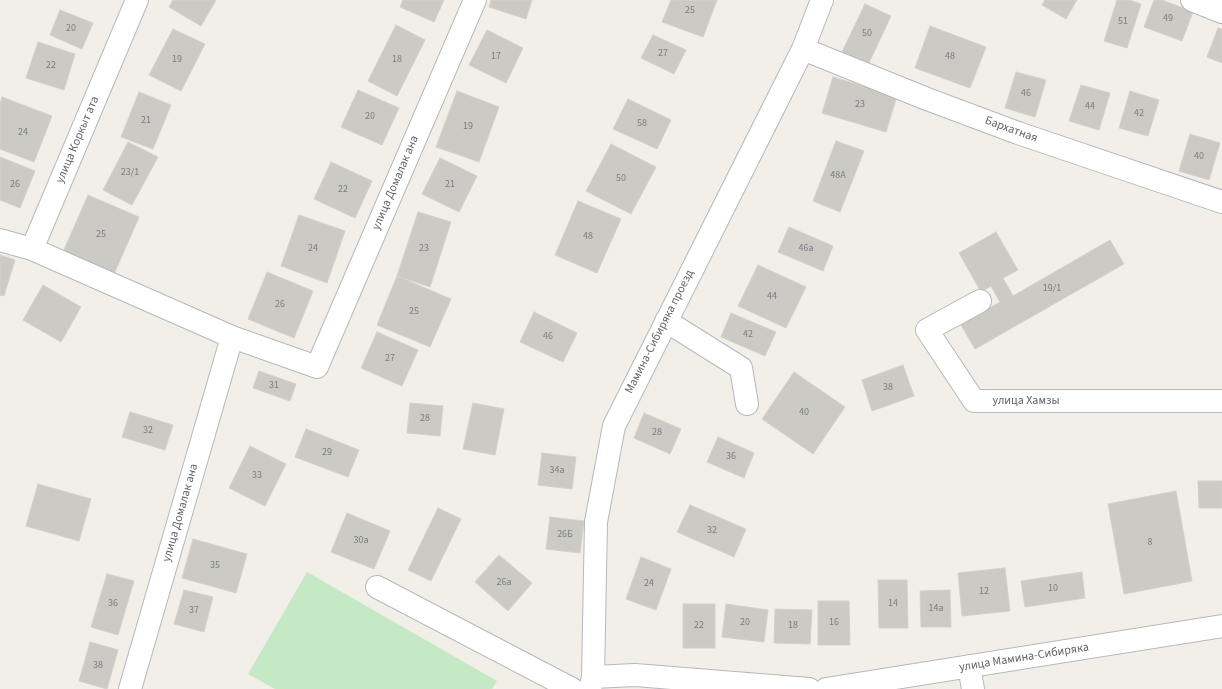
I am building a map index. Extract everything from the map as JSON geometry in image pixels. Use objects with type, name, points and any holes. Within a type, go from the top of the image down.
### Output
[{"type":"street","name":"улица Коркыт ата","points":[[32,250],[137,0]]},
{"type":"street","name":"улица Домалак ана","points":[[130,689],[232,338],[317,367],[475,0]]},
{"type":"street","name":"Мамина-Сибиряка проезд","points":[[591,683],[596,522],[614,426],[803,49],[822,0]]},
{"type":"street","points":[[1192,0],[1222,12]]},
{"type":"street","name":"Бархатная","points":[[803,49],[927,99],[1018,133],[1222,202]]},
{"type":"street","points":[[0,240],[32,250],[232,338]]},
{"type":"street","name":"улица Хамзы","points":[[980,301],[927,330],[974,401],[1222,401]]},
{"type":"street","points":[[666,321],[741,368],[747,404]]},
{"type":"street","points":[[377,587],[572,689]]},
{"type":"street","name":"улица Мамина-Сибиряка","points":[[826,689],[1222,626]]},
{"type":"street","points":[[969,666],[973,689]]},
{"type":"street","points":[[591,683],[635,675],[809,689]]},
{"type":"green space","points":[[307,572],[497,681],[492,689],[275,689],[248,674]]},
{"type":"building","points":[[173,0],[216,0],[201,26],[169,7]]},
{"type":"building","points":[[403,0],[444,0],[434,22],[400,7]]},
{"type":"building","points":[[491,0],[532,0],[526,19],[489,7]]},
{"type":"building","points":[[671,0],[717,0],[703,37],[662,22]]},
{"type":"building","points":[[1045,0],[1077,0],[1066,19],[1042,5]]},
{"type":"building","points":[[1117,0],[1129,0],[1141,4],[1127,48],[1104,41]]},
{"type":"building","points":[[1154,0],[1162,0],[1193,12],[1182,41],[1144,27]]},
{"type":"building","points":[[865,4],[891,16],[868,65],[842,52]]},
{"type":"building","points":[[60,10],[93,23],[82,49],[50,35]]},
{"type":"building","points":[[396,25],[425,40],[397,96],[368,81]]},
{"type":"building","points":[[930,26],[986,47],[970,88],[915,68]]},
{"type":"building","points":[[1218,28],[1222,29],[1222,63],[1207,57]]},
{"type":"building","points":[[173,29],[205,44],[181,91],[149,75]]},
{"type":"building","points":[[487,30],[523,48],[506,83],[469,65]]},
{"type":"building","points":[[653,35],[686,50],[674,74],[641,58]]},
{"type":"building","points":[[38,42],[75,54],[64,90],[26,78]]},
{"type":"building","points":[[1016,72],[1046,80],[1035,117],[1005,108]]},
{"type":"building","points":[[833,77],[897,96],[886,132],[822,113]]},
{"type":"building","points":[[1081,85],[1110,93],[1099,130],[1069,121]]},
{"type":"building","points":[[358,90],[399,108],[382,145],[341,127]]},
{"type":"building","points":[[457,91],[499,107],[479,162],[436,147]]},
{"type":"building","points":[[1130,91],[1159,100],[1148,136],[1119,128]]},
{"type":"building","points":[[139,92],[171,105],[153,149],[121,137]]},
{"type":"building","points":[[2,97],[52,116],[34,162],[0,149],[0,104]]},
{"type":"building","points":[[628,99],[671,120],[657,149],[613,129]]},
{"type":"building","points":[[1190,134],[1220,143],[1209,180],[1179,171]]},
{"type":"building","points":[[836,141],[864,151],[840,212],[813,201]]},
{"type":"building","points":[[128,142],[158,157],[132,205],[103,190]]},
{"type":"building","points":[[611,144],[656,167],[631,214],[586,191]]},
{"type":"building","points":[[0,157],[35,171],[20,208],[0,200]]},
{"type":"building","points":[[440,158],[477,176],[459,212],[422,194]]},
{"type":"building","points":[[331,162],[372,181],[355,218],[314,199]]},
{"type":"building","points":[[88,195],[139,217],[114,274],[63,252]]},
{"type":"building","points":[[578,201],[621,219],[597,273],[555,255]]},
{"type":"building","points":[[418,212],[451,222],[430,287],[397,276]]},
{"type":"building","points":[[299,215],[345,231],[327,283],[281,266]]},
{"type":"building","points":[[789,227],[833,246],[823,271],[778,252]]},
{"type":"building","points":[[996,232],[1018,270],[1003,278],[1013,296],[1110,240],[1124,264],[975,349],[961,325],[1000,302],[991,286],[981,292],[959,253]]},
{"type":"building","points":[[0,255],[15,260],[4,296],[0,295]]},
{"type":"building","points":[[758,265],[806,287],[786,328],[738,306]]},
{"type":"building","points":[[267,272],[313,291],[294,338],[248,319]]},
{"type":"building","points":[[397,276],[451,299],[430,347],[377,325]]},
{"type":"building","points":[[43,285],[81,307],[61,342],[23,320]]},
{"type":"building","points":[[534,312],[577,333],[563,362],[520,342]]},
{"type":"building","points":[[731,313],[776,332],[765,356],[721,337]]},
{"type":"building","points":[[377,332],[418,350],[402,386],[361,368]]},
{"type":"building","points":[[903,365],[914,396],[872,411],[862,380]]},
{"type":"building","points":[[259,371],[296,384],[290,401],[253,388]]},
{"type":"building","points":[[794,372],[845,407],[813,454],[762,419]]},
{"type":"building","points":[[410,403],[443,406],[440,436],[407,433]]},
{"type":"building","points":[[473,403],[504,409],[495,455],[463,449]]},
{"type":"building","points":[[130,412],[173,425],[165,450],[122,437]]},
{"type":"building","points":[[644,413],[681,429],[670,454],[634,438]]},
{"type":"building","points":[[306,429],[359,450],[348,477],[295,457]]},
{"type":"building","points":[[718,437],[754,453],[744,478],[707,462]]},
{"type":"building","points":[[250,446],[286,464],[265,506],[229,488]]},
{"type":"building","points":[[542,453],[576,457],[572,489],[538,485]]},
{"type":"building","points":[[1198,481],[1222,481],[1222,508],[1199,508]]},
{"type":"building","points":[[38,484],[91,499],[79,541],[26,526]]},
{"type":"building","points":[[1176,491],[1192,581],[1124,594],[1108,504]]},
{"type":"building","points":[[690,505],[746,529],[734,557],[677,532]]},
{"type":"building","points":[[438,508],[461,519],[431,581],[408,570]]},
{"type":"building","points":[[347,513],[390,531],[374,569],[331,552]]},
{"type":"building","points":[[550,517],[584,521],[580,553],[546,549]]},
{"type":"building","points":[[193,539],[247,554],[236,593],[182,578]]},
{"type":"building","points":[[499,555],[532,583],[508,611],[475,582]]},
{"type":"building","points":[[641,557],[671,569],[656,610],[626,599]]},
{"type":"building","points":[[1005,568],[1010,611],[962,616],[958,573]]},
{"type":"building","points":[[1082,572],[1085,598],[1025,607],[1021,581]]},
{"type":"building","points":[[107,574],[134,581],[118,635],[91,627]]},
{"type":"building","points":[[878,580],[907,580],[908,628],[879,628]]},
{"type":"building","points":[[184,590],[213,597],[204,632],[174,624]]},
{"type":"building","points":[[950,590],[951,627],[921,627],[920,591]]},
{"type":"building","points":[[818,601],[849,601],[850,645],[818,645]]},
{"type":"building","points":[[683,604],[715,604],[715,648],[683,648]]},
{"type":"building","points":[[726,604],[768,610],[764,642],[722,637]]},
{"type":"building","points":[[775,609],[812,610],[810,644],[774,643]]},
{"type":"building","points":[[90,642],[118,650],[107,689],[79,681]]}]
